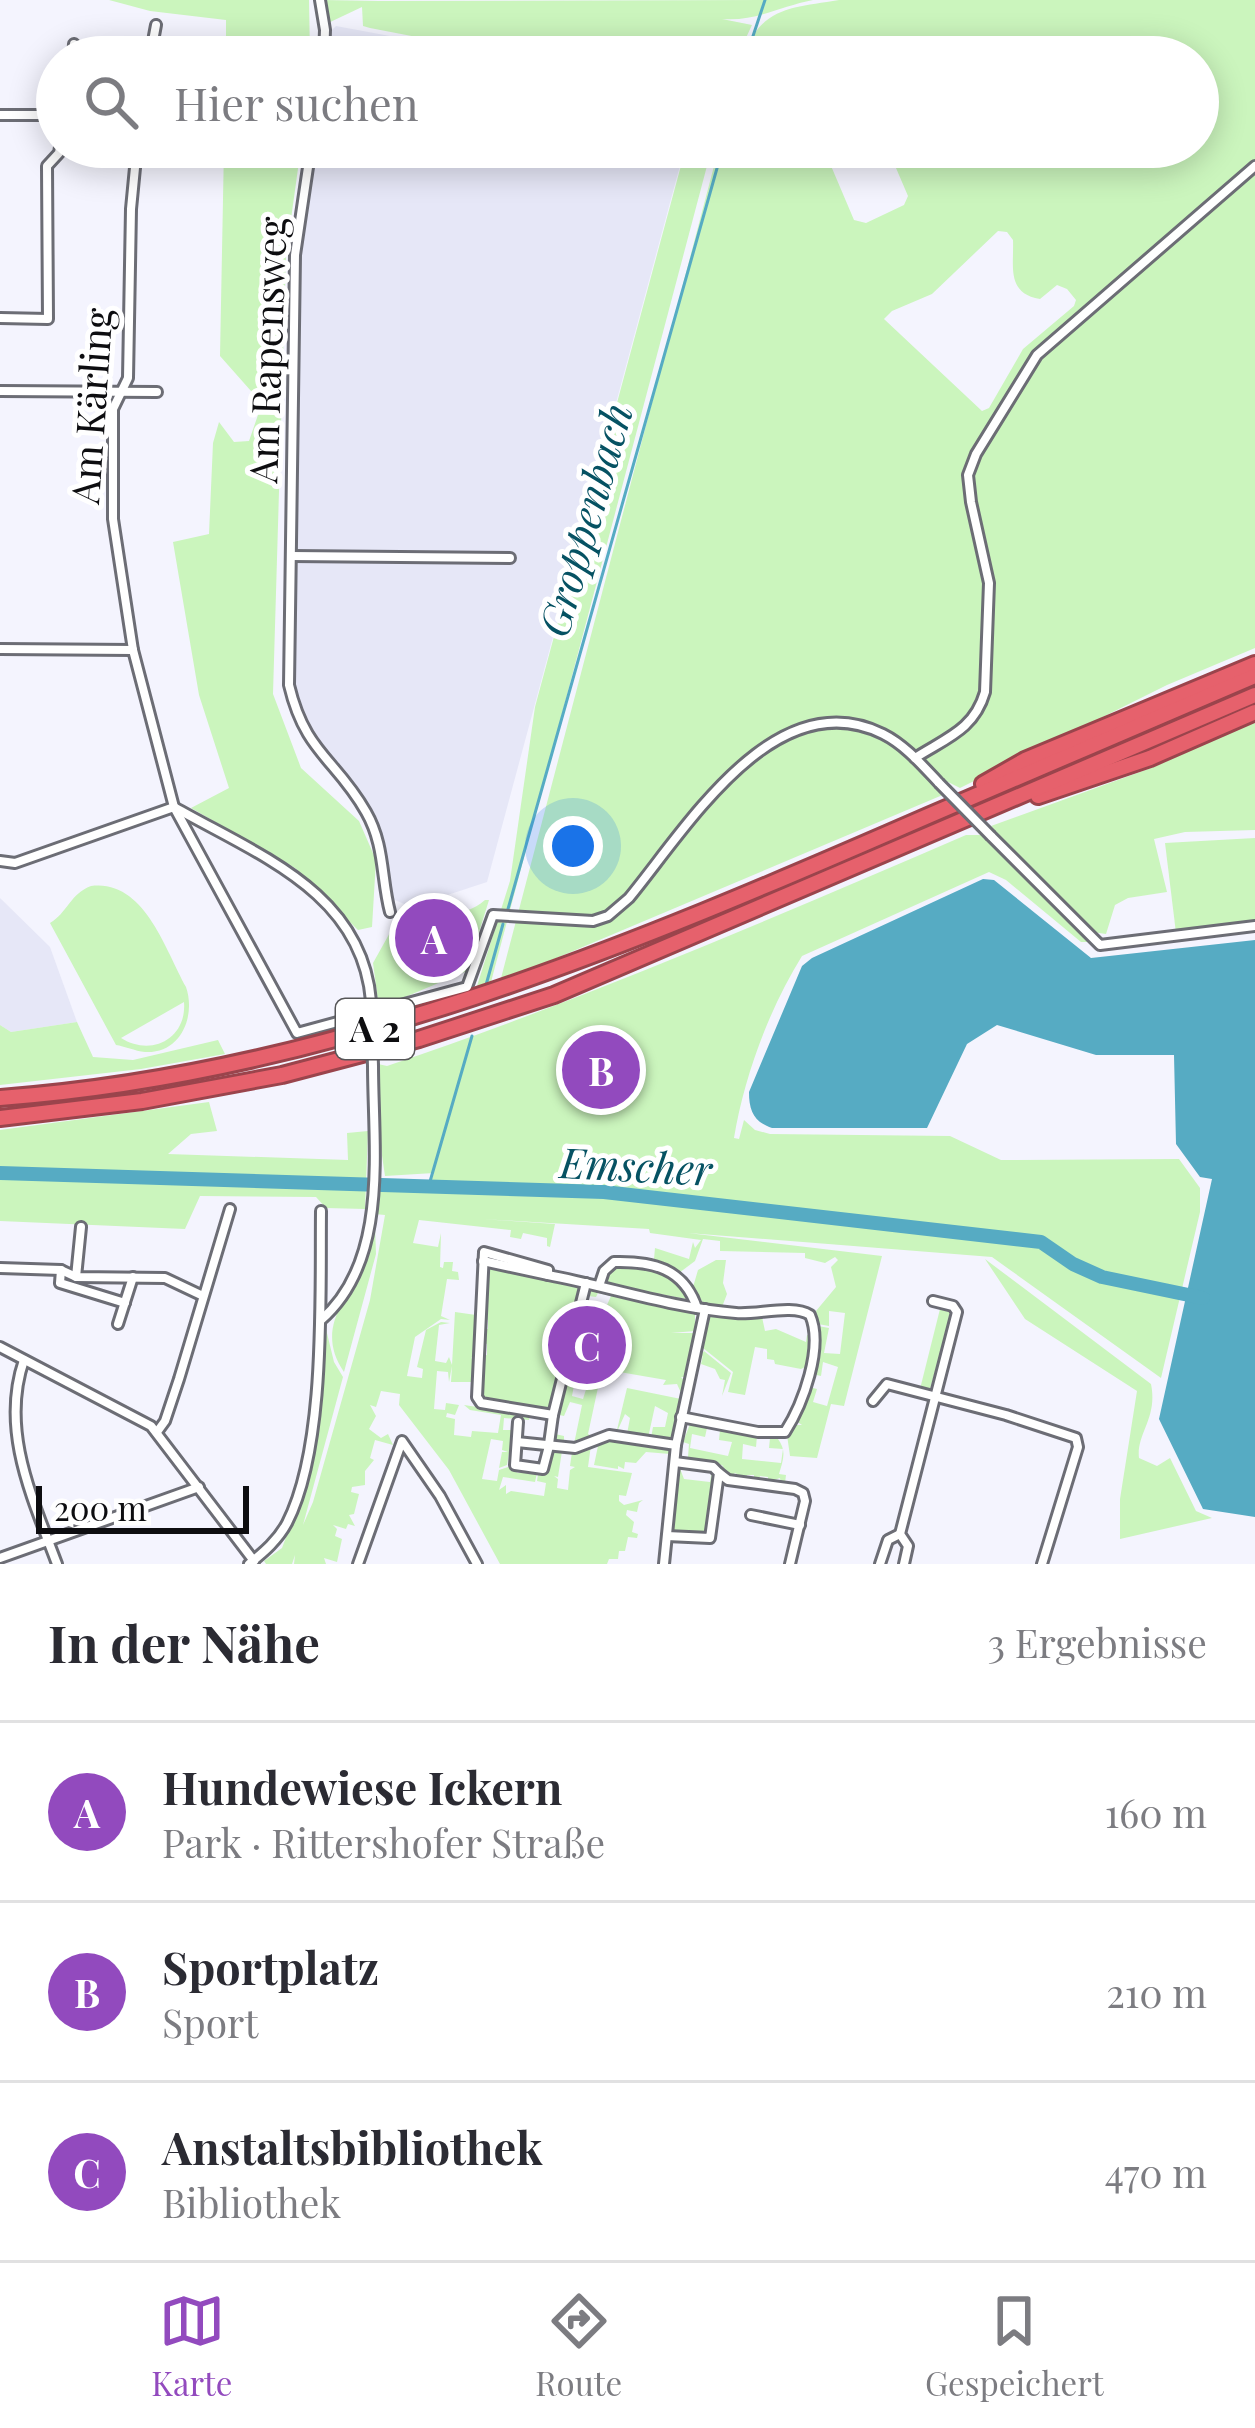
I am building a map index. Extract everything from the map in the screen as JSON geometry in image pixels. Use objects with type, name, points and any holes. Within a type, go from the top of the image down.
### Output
[{"type":"highway","points":[[932,814],[1025,760],[1255,664]]},
{"type":"highway","name":"A 2","points":[[0,1098],[280,1055],[414,1019],[735,901],[1255,676]]},
{"type":"highway","name":"A 2","points":[[0,1118],[212,1088],[419,1039],[610,974],[1255,695]]},
{"type":"highway","points":[[1004,804],[1052,793],[1150,758],[1255,712]]},
{"type":"street","points":[[320,0],[325,36]]},
{"type":"street","points":[[154,36],[156,25]]},
{"type":"street","points":[[0,115],[36,116]]},
{"type":"street","points":[[1255,166],[1036,355],[976,454],[968,476],[989,583],[985,692],[980,710],[964,729],[915,758],[1100,945],[1255,926]]},
{"type":"street","points":[[0,318],[47,319],[47,168]]},
{"type":"street","name":"Am Kärling","points":[[135,168],[128,378],[113,409],[113,519],[133,650],[174,807],[297,1033],[467,987],[493,915],[593,921],[608,916],[629,898],[744,760],[773,740],[799,729],[841,722],[882,734],[915,758]]},
{"type":"street","name":"Am Rapensweg","points":[[308,168],[295,255],[289,686],[311,745],[347,785],[376,833],[390,912]]},
{"type":"street","points":[[0,392],[157,392]]},
{"type":"street","points":[[291,556],[510,558]]},
{"type":"street","points":[[0,649],[133,650]]},
{"type":"street","points":[[0,861],[15,863],[174,807],[310,885],[357,943],[368,971],[371,1001],[372,1207],[360,1261],[332,1310],[320,1321]]},
{"type":"street","points":[[157,1432],[165,1421],[230,1209]]},
{"type":"street","points":[[0,1347],[116,1405],[157,1432],[253,1563],[283,1530],[295,1501],[315,1401],[321,1211]]},
{"type":"street","points":[[76,1276],[81,1227]]},
{"type":"street","points":[[553,1415],[478,1401],[483,1261],[701,1308],[762,1314],[806,1311],[814,1324],[810,1364],[797,1408],[783,1433],[681,1418]]},
{"type":"street","points":[[598,1286],[614,1262],[658,1265],[686,1282],[701,1308],[676,1445],[664,1564]]},
{"type":"street","points":[[0,1268],[170,1279],[202,1296]]},
{"type":"street","points":[[61,1270],[61,1282],[125,1303]]},
{"type":"street","points":[[118,1324],[133,1277]]},
{"type":"street","points":[[518,1422],[515,1465],[540,1470],[545,1466],[586,1283]]},
{"type":"street","points":[[904,1564],[908,1546],[900,1534],[957,1310],[933,1301]]},
{"type":"street","points":[[25,1360],[10,1407],[13,1448],[57,1564]]},
{"type":"street","points":[[873,1402],[887,1384],[1006,1415],[1078,1441],[1042,1564]]},
{"type":"street","points":[[517,1442],[575,1448],[609,1435],[676,1445]]},
{"type":"street","points":[[358,1564],[402,1441],[440,1496],[477,1564]]},
{"type":"street","points":[[675,1462],[713,1467],[728,1480],[801,1492],[805,1501],[790,1564]]},
{"type":"street","points":[[667,1536],[710,1538],[719,1473]]},
{"type":"street","points":[[0,1558],[200,1487]]},
{"type":"street","points":[[751,1515],[800,1526]]},
{"type":"street","points":[[880,1564],[888,1540],[900,1534]]},
{"type":"shaded area","points":[[336,26],[390,36],[328,36]]},
{"type":"shaded area","points":[[308,168],[679,168],[487,882],[411,907],[388,897],[385,865],[366,811],[311,744],[293,702],[295,255]]},
{"type":"shaded area","points":[[0,898],[50,947],[77,1022],[11,1032],[0,1025]]},
{"type":"green space","points":[[109,0],[309,0],[310,36],[226,36],[226,20],[150,11]]},
{"type":"green space","points":[[323,0],[813,0],[757,16],[722,19],[752,25],[747,36],[414,36],[363,26],[362,7],[326,24]]},
{"type":"green space","points":[[839,0],[1255,0],[1255,648],[1167,685],[960,788],[948,782],[941,789],[945,794],[500,982],[713,168],[832,168],[854,220],[866,223],[904,205],[908,196],[896,168],[1219,168],[1219,36],[753,36],[769,19],[793,8]],"holes":[[[998,231],[1007,232],[1013,240],[1014,277],[1022,291],[1040,299],[1057,285],[1076,300],[1023,349],[989,408],[982,411],[884,319],[932,294]]]},
{"type":"green space","points":[[224,168],[298,168],[286,255],[273,694],[301,768],[359,821],[376,860],[372,927],[358,930],[295,868],[191,808],[229,788],[199,695],[173,542],[209,534],[213,443],[219,422],[234,442],[249,441],[259,412],[251,391],[220,356]]},
{"type":"green space","points":[[680,168],[706,168],[491,982],[477,986],[510,881],[535,707]]},
{"type":"green space","points":[[1255,721],[1255,830],[1185,832],[1154,839],[1167,892],[1128,898],[1115,905],[1106,934],[1092,932],[1087,942],[1081,942],[1006,880],[989,872],[802,956],[759,1044],[734,1138],[739,1139],[744,1120],[770,1134],[950,1136],[1001,1160],[1179,1159],[1200,1188],[1200,1212],[1161,1378],[992,1257],[688,1233],[882,1256],[844,1406],[831,1404],[817,1458],[790,1456],[787,1435],[794,1425],[802,1425],[796,1421],[809,1387],[817,1389],[813,1402],[827,1406],[838,1367],[823,1362],[821,1376],[812,1374],[818,1326],[829,1328],[824,1353],[840,1354],[845,1313],[829,1311],[829,1326],[818,1324],[816,1311],[836,1287],[831,1267],[838,1260],[835,1257],[825,1263],[805,1258],[805,1253],[720,1251],[720,1241],[703,1239],[695,1261],[679,1273],[654,1259],[655,1248],[689,1259],[693,1242],[695,1248],[701,1240],[650,1233],[649,1229],[482,1219],[555,1224],[550,1247],[547,1238],[523,1233],[521,1239],[510,1237],[511,1230],[419,1220],[413,1243],[438,1247],[441,1233],[440,1267],[453,1262],[452,1271],[458,1272],[459,1280],[447,1279],[441,1316],[450,1320],[441,1319],[415,1337],[407,1376],[422,1378],[423,1369],[417,1367],[426,1330],[441,1322],[450,1323],[439,1325],[435,1361],[446,1363],[449,1357],[452,1365],[455,1312],[476,1315],[473,1382],[451,1382],[452,1366],[449,1382],[448,1372],[437,1371],[434,1409],[445,1410],[446,1403],[459,1405],[455,1415],[447,1413],[446,1417],[455,1419],[454,1435],[471,1437],[472,1431],[498,1433],[501,1415],[464,1405],[530,1415],[529,1420],[504,1418],[503,1430],[513,1430],[507,1465],[499,1468],[502,1452],[508,1452],[502,1450],[503,1441],[491,1439],[482,1479],[497,1481],[499,1470],[508,1467],[518,1473],[537,1473],[535,1482],[503,1477],[499,1490],[506,1485],[506,1494],[544,1496],[546,1483],[537,1481],[538,1474],[548,1472],[553,1447],[568,1451],[562,1451],[558,1477],[554,1476],[557,1488],[568,1490],[570,1470],[575,1467],[570,1466],[572,1452],[609,1438],[668,1448],[670,1454],[646,1452],[636,1463],[625,1462],[624,1469],[618,1469],[594,1465],[598,1446],[591,1445],[588,1467],[632,1473],[626,1496],[619,1495],[619,1501],[624,1505],[643,1500],[637,1512],[627,1510],[626,1515],[634,1522],[632,1532],[637,1538],[628,1537],[625,1551],[607,1564],[500,1564],[449,1470],[399,1405],[400,1394],[381,1391],[376,1407],[370,1405],[376,1416],[369,1429],[381,1438],[388,1434],[393,1445],[375,1440],[365,1485],[352,1487],[351,1492],[359,1494],[354,1514],[349,1515],[355,1526],[333,1525],[335,1536],[342,1539],[337,1562],[324,1558],[326,1564],[294,1564],[295,1555],[292,1564],[266,1564],[282,1548],[309,1476],[322,1405],[326,1329],[343,1377],[303,1525],[313,1502],[370,1300],[385,1215],[374,1214],[377,1190],[428,1190],[434,1173],[385,1176],[378,1064],[387,1066],[606,986],[966,835],[984,835],[990,841],[998,834],[991,826],[1151,768]]},
{"type":"green space","points":[[1255,838],[1255,922],[1176,933],[1165,843]]},
{"type":"green space","points":[[109,887],[125,893],[161,936],[189,998],[183,1031],[168,1047],[145,1052],[116,1045],[50,923],[84,889]],"holes":[[[184,1002],[173,1035],[155,1045],[121,1038]]]},
{"type":"green space","points":[[489,900],[467,971],[379,1008],[373,963],[392,929],[465,911]]},
{"type":"green space","points":[[77,1022],[93,1057],[133,1060],[218,1040],[225,1054],[0,1085],[0,1025],[11,1032]]},
{"type":"green space","points":[[209,1102],[217,1131],[191,1134],[168,1154],[348,1160],[347,1133],[368,1131],[365,1209],[326,1208],[316,1197],[200,1196],[185,1229],[0,1221],[0,1130]]},
{"type":"green space","points":[[375,1226],[376,1254],[344,1372],[332,1342],[333,1329]]},
{"type":"green space","points":[[985,1259],[1151,1384],[1152,1407],[1139,1458],[1157,1466],[1170,1458],[1196,1511],[1212,1518],[1120,1539],[1120,1499],[1137,1391],[1025,1319]]},
{"type":"green space","points":[[726,1260],[723,1283],[727,1294],[722,1307],[703,1303],[693,1287],[698,1270]]},
{"type":"green space","points":[[618,1264],[660,1272],[691,1300],[608,1284],[608,1272]]},
{"type":"green space","points":[[491,1267],[583,1286],[562,1372],[557,1372],[561,1376],[552,1410],[481,1400],[481,1356],[487,1355],[482,1330],[488,1329],[488,1320],[483,1319],[485,1282]]},
{"type":"green space","points":[[590,1288],[695,1313],[695,1331],[671,1333],[695,1333],[685,1377],[681,1377],[682,1395],[677,1384],[663,1385],[666,1380],[602,1369],[588,1434],[593,1437],[575,1446],[554,1442],[555,1434],[564,1436],[564,1443],[574,1444],[582,1405],[570,1402],[564,1416],[559,1415],[570,1369],[577,1369],[572,1396],[583,1399],[595,1361],[581,1357],[578,1367],[571,1365],[576,1340],[584,1342],[582,1351],[594,1354],[597,1345],[603,1345],[603,1314],[611,1296],[588,1296]]},
{"type":"green space","points":[[940,1309],[952,1313],[929,1392],[920,1389]]},
{"type":"green space","points":[[712,1314],[762,1317],[765,1331],[776,1329],[806,1342],[807,1335],[811,1336],[807,1366],[775,1364],[767,1359],[767,1349],[755,1347],[745,1395],[728,1392],[733,1372],[703,1348],[702,1354],[704,1351],[731,1373],[722,1396],[725,1380],[715,1369],[701,1364],[703,1355],[699,1363],[697,1358],[705,1323]]},
{"type":"green space","points":[[627,1388],[681,1399],[674,1438],[651,1438],[653,1427],[665,1427],[668,1413],[655,1406],[648,1438],[627,1434],[630,1418],[625,1414],[616,1434]]},
{"type":"green space","points":[[690,1424],[707,1428],[705,1437],[692,1434],[690,1448],[728,1456],[732,1442],[719,1440],[720,1430],[757,1436],[756,1447],[743,1444],[742,1459],[781,1463],[783,1450],[783,1460],[779,1474],[786,1475],[785,1483],[810,1488],[781,1483],[780,1478],[768,1482],[768,1477],[754,1480],[754,1475],[730,1477],[722,1465],[682,1461],[680,1457],[688,1457],[689,1444],[683,1442]]},
{"type":"green space","points":[[770,1438],[778,1439],[783,1449],[769,1448]]},
{"type":"green space","points":[[679,1466],[684,1479],[710,1482],[712,1470],[715,1474],[707,1536],[672,1531]]},
{"type":"water","points":[[983,879],[994,880],[1091,958],[1255,940],[1255,1517],[1203,1509],[1159,1419],[1212,1179],[1200,1177],[1176,1144],[1174,1055],[1096,1055],[997,1025],[967,1044],[927,1128],[772,1128],[761,1123],[752,1110],[749,1092],[802,966]]},
{"type":"waterway","name":"Groppenbach","points":[[753,36],[765,0]]},
{"type":"waterway","name":"Groppenbach","points":[[508,909],[717,168]]},
{"type":"waterway","name":"Groppenbach","points":[[486,985],[503,924]]},
{"type":"waterway","name":"Groppenbach","points":[[429,1185],[472,1036]]},
{"type":"waterway","name":"Emscher","points":[[0,1173],[604,1192],[1041,1242],[1102,1277],[1203,1298]]},
{"type":"place","name":"Hundewiese Ickern","points":[[434,938]]},
{"type":"place","name":"Sportplatz","points":[[601,1070]]},
{"type":"place","name":"Anstaltsbibliothek","points":[[587,1345]]}]
